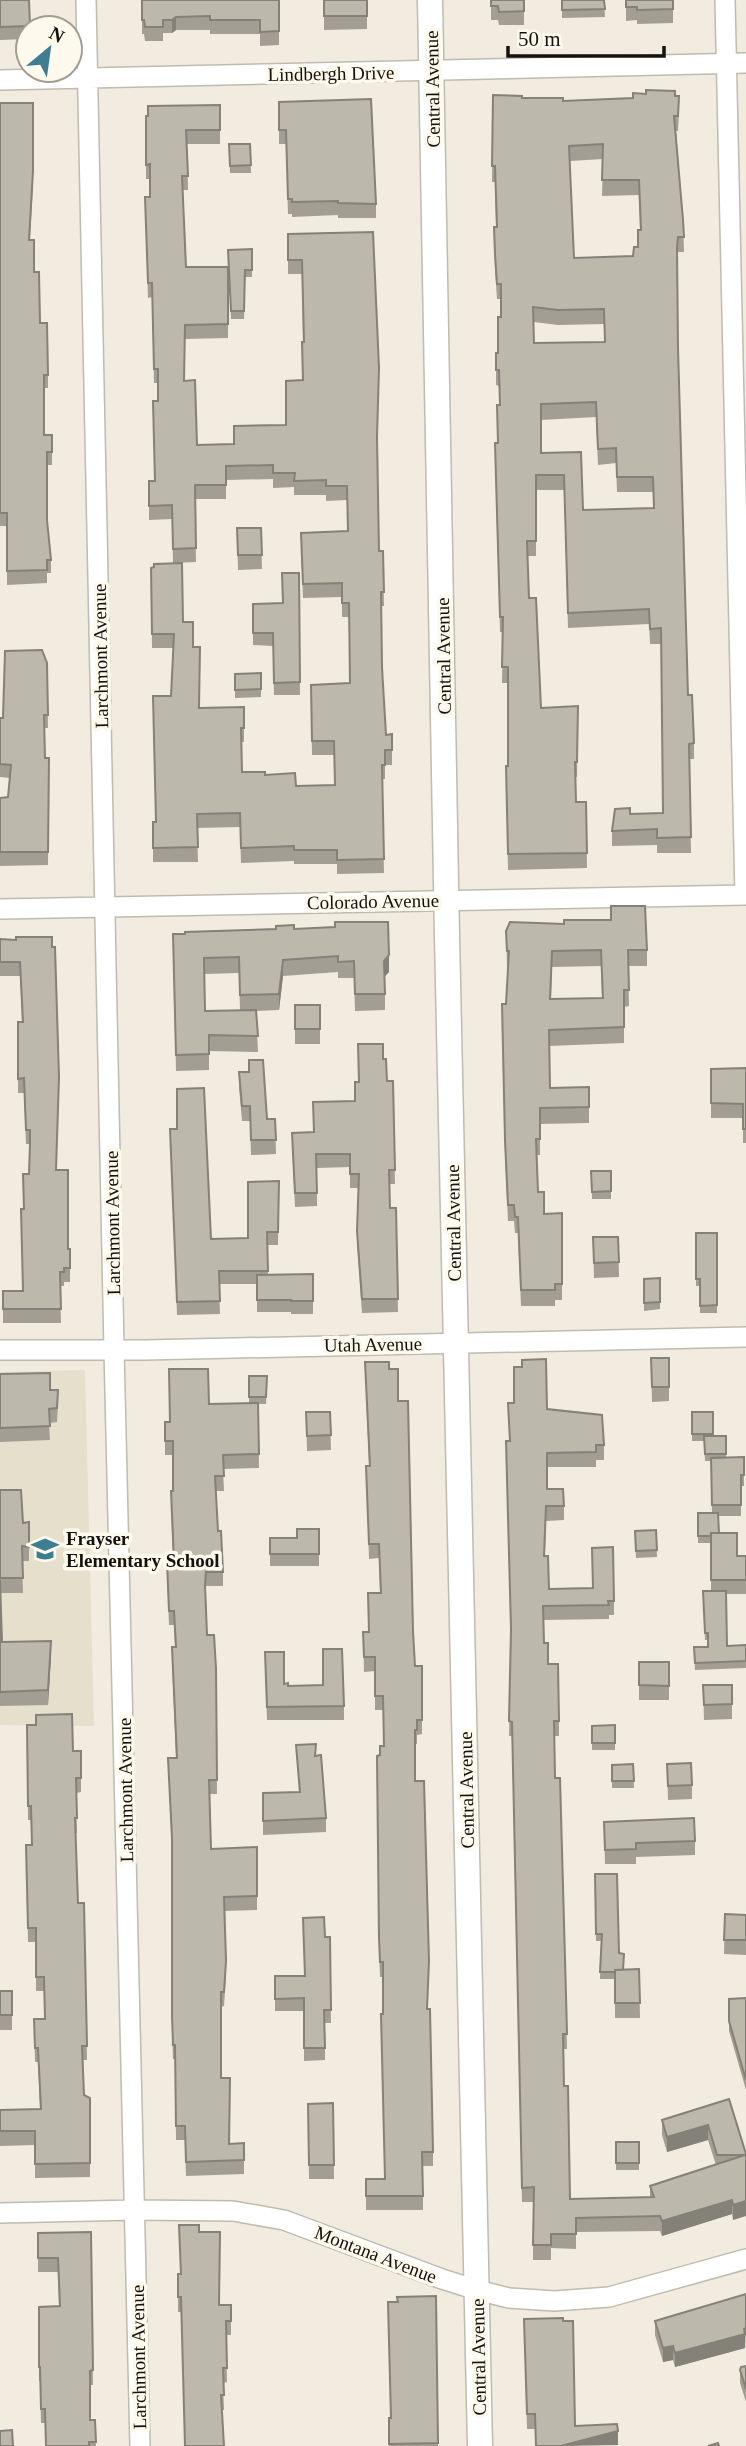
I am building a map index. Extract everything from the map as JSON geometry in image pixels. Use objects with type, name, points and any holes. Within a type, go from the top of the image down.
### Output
[{"type":"street","name":"Larchmont Avenue","points":[[86,0],[140,2446]]},
{"type":"street","name":"Central Avenue","points":[[430,0],[480,2446]]},
{"type":"street","points":[[725,0],[736,64],[745,895]]},
{"type":"street","name":"Lindbergh Drive","points":[[0,80],[736,64]]},
{"type":"street","name":"Colorado Avenue","points":[[0,909],[745,895]]},
{"type":"street","name":"Utah Avenue","points":[[0,1350],[746,1337]]},
{"type":"street","name":"Montana Avenue","points":[[0,2213],[233,2211],[284,2220],[477,2290],[509,2298],[555,2301],[609,2297],[746,2259]]},
{"type":"shaded area","name":"Frayser Elementary School","points":[[85,1370],[94,1726],[0,1725],[0,1372]]},
{"type":"building","points":[[0,0],[29,0],[30,14],[14,14],[14,27],[0,27]]},
{"type":"building","points":[[142,0],[279,0],[279,31],[260,32],[260,20],[210,20],[210,16],[176,17],[163,20],[163,27],[145,27],[142,20]]},
{"type":"building","points":[[324,0],[367,0],[367,16],[324,16]]},
{"type":"building","points":[[491,0],[524,0],[524,11],[499,12],[498,6],[491,6]]},
{"type":"building","points":[[562,0],[604,0],[605,9],[562,10]]},
{"type":"building","points":[[626,0],[673,0],[673,9],[637,10],[637,7],[626,7]]},
{"type":"building","points":[[646,90],[675,91],[675,96],[679,96],[678,116],[674,116],[684,237],[678,237],[677,248],[678,348],[688,695],[692,695],[694,743],[689,744],[691,837],[657,838],[657,829],[612,831],[615,809],[630,808],[630,814],[663,813],[661,628],[650,629],[649,609],[568,613],[564,475],[536,475],[536,541],[527,541],[529,598],[536,598],[541,708],[578,706],[576,802],[586,802],[587,853],[508,854],[508,667],[502,667],[503,617],[500,617],[495,443],[498,443],[497,405],[500,405],[496,353],[498,317],[501,317],[501,284],[497,284],[495,254],[494,227],[497,227],[495,166],[492,166],[493,95],[563,98],[563,101],[633,98],[633,93],[646,94]],"holes":[[[603,144],[602,180],[639,180],[641,230],[638,230],[638,247],[634,247],[633,256],[574,258],[569,146]],[[533,307],[558,310],[604,309],[605,342],[534,343]],[[596,402],[598,449],[616,448],[617,477],[653,477],[654,508],[583,510],[581,452],[541,453],[541,404]]]},
{"type":"building","points":[[371,99],[376,204],[292,202],[292,199],[288,199],[286,130],[279,130],[279,102]]},
{"type":"building","points":[[0,103],[33,103],[29,240],[34,240],[34,272],[39,272],[40,323],[47,323],[48,375],[44,375],[44,435],[52,435],[52,452],[47,452],[47,520],[51,560],[47,560],[47,570],[7,571],[7,513],[0,513]]},
{"type":"building","points":[[220,105],[220,130],[186,130],[188,176],[182,176],[186,267],[228,267],[228,324],[185,325],[184,381],[195,380],[197,445],[234,444],[234,426],[286,425],[286,381],[303,380],[304,342],[302,260],[288,260],[288,234],[373,232],[379,368],[379,551],[383,551],[384,592],[381,592],[382,667],[386,735],[392,734],[392,750],[385,750],[385,765],[382,765],[384,859],[337,860],[337,850],[294,850],[294,846],[241,848],[240,813],[197,814],[198,847],[153,848],[153,822],[156,822],[153,696],[171,696],[174,634],[152,634],[151,568],[154,564],[182,563],[183,622],[193,622],[193,647],[200,647],[199,708],[244,707],[244,728],[241,728],[242,772],[265,772],[265,775],[295,773],[296,786],[335,785],[334,741],[312,741],[311,685],[350,683],[349,603],[342,603],[342,583],[303,584],[301,533],[348,531],[347,486],[326,486],[326,480],[294,481],[295,473],[273,473],[273,465],[226,466],[226,485],[195,485],[196,548],[173,549],[172,505],[149,506],[149,481],[155,481],[153,401],[158,401],[158,369],[154,369],[152,283],[148,283],[145,197],[150,197],[150,164],[146,165],[146,116],[148,106]]},
{"type":"building","points":[[229,144],[250,144],[251,165],[230,166]]},
{"type":"building","points":[[252,249],[252,270],[245,270],[244,311],[231,311],[228,250]]},
{"type":"building","points":[[237,528],[261,528],[262,555],[238,555]]},
{"type":"building","points":[[282,573],[299,573],[300,682],[274,683],[273,633],[253,633],[253,604],[283,603]]},
{"type":"building","points":[[42,650],[47,663],[48,715],[44,715],[45,758],[49,758],[48,852],[0,852],[0,798],[8,797],[11,765],[0,764],[5,651]]},
{"type":"building","points":[[261,673],[261,689],[235,690],[235,674]]},
{"type":"building","points":[[611,906],[645,906],[647,950],[628,950],[629,990],[624,990],[624,1027],[549,1030],[550,1088],[589,1087],[589,1107],[540,1108],[540,1139],[536,1139],[538,1192],[544,1192],[544,1214],[562,1213],[562,1284],[555,1284],[555,1290],[521,1290],[518,1217],[515,1217],[514,1205],[508,1205],[505,1140],[502,1004],[506,1004],[509,951],[506,931],[510,922],[564,924],[564,920],[611,920]],"holes":[[[601,950],[603,998],[550,999],[552,951]]]},
{"type":"building","points":[[335,922],[388,922],[389,955],[384,961],[385,994],[355,994],[354,961],[338,962],[338,956],[283,960],[279,994],[240,995],[239,957],[204,958],[205,1011],[256,1010],[258,1036],[209,1035],[209,1054],[176,1055],[173,934],[276,929],[276,926],[294,925],[294,929],[335,927]]},
{"type":"building","points":[[16,937],[52,937],[52,947],[55,947],[59,1077],[56,1170],[68,1170],[70,1249],[70,1268],[64,1268],[64,1272],[60,1272],[61,1309],[3,1309],[3,1291],[23,1291],[21,1209],[24,1209],[23,1174],[29,1174],[30,1130],[26,1130],[24,1078],[18,1079],[18,1022],[23,1022],[20,962],[0,962],[0,939],[16,940]]},
{"type":"building","points":[[295,1005],[320,1005],[320,1029],[295,1029]]},
{"type":"building","points":[[358,1044],[383,1044],[387,1081],[393,1081],[395,1170],[389,1170],[390,1208],[396,1208],[398,1299],[362,1299],[357,1231],[359,1174],[350,1174],[350,1154],[316,1154],[317,1193],[295,1193],[292,1133],[314,1132],[313,1102],[355,1101],[355,1082],[359,1082]]},
{"type":"building","points":[[249,1060],[263,1060],[267,1119],[275,1119],[276,1140],[251,1140],[250,1106],[242,1106],[239,1072],[249,1072]]},
{"type":"building","points":[[746,1068],[746,1129],[743,1129],[743,1104],[711,1103],[711,1069]]},
{"type":"building","points":[[204,1088],[211,1239],[248,1238],[248,1182],[279,1181],[278,1232],[267,1232],[268,1271],[219,1271],[220,1301],[177,1302],[170,1129],[177,1129],[177,1089]]},
{"type":"building","points":[[591,1171],[611,1171],[611,1191],[592,1192]]},
{"type":"building","points":[[696,1233],[717,1233],[717,1305],[700,1306],[700,1279],[696,1279]]},
{"type":"building","points":[[593,1237],[618,1237],[619,1262],[594,1263]]},
{"type":"building","points":[[313,1274],[313,1301],[257,1300],[257,1275]]},
{"type":"building","points":[[660,1278],[660,1302],[644,1303],[644,1279]]},
{"type":"building","points":[[651,1358],[669,1358],[669,1387],[652,1387]]},
{"type":"building","points":[[546,1359],[547,1409],[602,1415],[604,1445],[596,1445],[596,1452],[547,1453],[547,1489],[563,1489],[564,1506],[546,1506],[544,1556],[548,1556],[549,1589],[593,1588],[592,1548],[613,1547],[614,1601],[608,1601],[609,1605],[543,1606],[544,1643],[548,1643],[548,1664],[558,1664],[559,1721],[554,1721],[555,1778],[560,1778],[567,2034],[563,2034],[564,2086],[568,2086],[570,2199],[654,2197],[650,2186],[745,2155],[717,2155],[708,2125],[667,2137],[662,2120],[729,2099],[746,2154],[746,2201],[733,2205],[732,2200],[662,2221],[660,2216],[576,2218],[576,2234],[551,2234],[551,2245],[533,2245],[534,2187],[522,2188],[512,1722],[509,1721],[511,1629],[506,1441],[510,1441],[508,1403],[514,1403],[514,1367],[522,1367],[522,1360]]},
{"type":"building","points":[[365,1362],[389,1362],[389,1369],[398,1369],[398,1401],[408,1401],[413,1631],[415,1666],[422,1666],[422,1720],[417,1720],[415,1730],[415,1781],[424,1781],[429,1961],[427,2009],[430,2009],[433,2152],[422,2152],[423,2196],[366,2196],[366,2179],[385,2179],[381,2014],[383,1962],[380,1962],[379,1938],[377,1756],[380,1755],[380,1746],[384,1746],[383,1696],[375,1696],[375,1657],[364,1657],[363,1632],[369,1632],[368,1593],[381,1593],[379,1544],[369,1544],[366,1466],[370,1466]]},
{"type":"building","points":[[169,1369],[208,1369],[209,1404],[258,1403],[259,1454],[223,1455],[224,1476],[215,1476],[223,1572],[206,1572],[205,1585],[207,1635],[214,1635],[216,1668],[217,1780],[209,1780],[211,1849],[257,1847],[257,1896],[224,1897],[226,1961],[224,1992],[221,1992],[221,2078],[230,2078],[229,2144],[244,2143],[244,2160],[186,2162],[185,2126],[176,2126],[172,2015],[172,1838],[168,1758],[177,1758],[172,1647],[176,1647],[174,1611],[169,1611],[167,1561],[174,1561],[171,1491],[173,1441],[165,1441],[165,1422],[170,1422]]},
{"type":"building","points":[[50,1373],[50,1390],[58,1390],[57,1408],[49,1409],[50,1426],[0,1428],[0,1374]]},
{"type":"building","points":[[249,1376],[267,1376],[266,1397],[249,1397]]},
{"type":"building","points":[[306,1412],[330,1412],[331,1435],[307,1436]]},
{"type":"building","points":[[692,1412],[713,1412],[713,1434],[692,1434]]},
{"type":"building","points":[[704,1436],[726,1436],[726,1454],[705,1454]]},
{"type":"building","points":[[744,1457],[741,1505],[712,1505],[711,1458]]},
{"type":"building","name":"Frayser Elementary School","points":[[0,1490],[21,1490],[23,1523],[29,1522],[29,1547],[22,1546],[23,1578],[0,1578]]},
{"type":"building","points":[[698,1513],[718,1513],[719,1533],[698,1536]]},
{"type":"building","points":[[297,1529],[319,1529],[319,1554],[270,1554],[270,1538],[297,1538]]},
{"type":"building","points":[[656,1530],[657,1550],[636,1551],[635,1531]]},
{"type":"building","points":[[711,1533],[737,1533],[737,1556],[746,1556],[746,1580],[711,1580]]},
{"type":"building","points":[[0,1580],[2,1642],[51,1641],[48,1690],[0,1692]]},
{"type":"building","points":[[703,1591],[726,1591],[727,1646],[746,1645],[746,1661],[695,1663],[694,1647],[708,1647]]},
{"type":"building","points":[[323,1649],[342,1649],[344,1706],[267,1707],[265,1652],[284,1652],[284,1684],[323,1685]]},
{"type":"building","points":[[639,1662],[669,1662],[669,1686],[639,1685]]},
{"type":"building","points":[[703,1685],[732,1685],[732,1704],[704,1705]]},
{"type":"building","points":[[72,1714],[73,1751],[81,1751],[81,1778],[76,1778],[75,1818],[78,1903],[84,1903],[87,2046],[82,2046],[84,2095],[90,2098],[90,2163],[35,2164],[35,2131],[0,2131],[0,2110],[41,2109],[34,2019],[45,2019],[44,1977],[36,1977],[36,1928],[28,1928],[26,1845],[32,1845],[31,1806],[28,1806],[27,1725],[36,1725],[36,1715]]},
{"type":"building","points":[[615,1725],[615,1743],[592,1743],[592,1726]]},
{"type":"building","points":[[316,1744],[315,1756],[321,1755],[326,1818],[263,1821],[263,1793],[300,1792],[296,1745]]},
{"type":"building","points":[[691,1763],[692,1785],[668,1786],[667,1764]]},
{"type":"building","points":[[633,1764],[634,1781],[612,1781],[612,1765]]},
{"type":"building","points":[[694,1818],[695,1841],[636,1843],[636,1849],[605,1850],[604,1822]]},
{"type":"building","points":[[595,1874],[617,1874],[619,1953],[624,1954],[623,1970],[615,1972],[600,1972],[602,1934],[596,1934]]},
{"type":"building","points":[[725,1914],[746,1915],[746,1940],[724,1940]]},
{"type":"building","points":[[324,1917],[325,1937],[330,1937],[331,2010],[324,2010],[325,2048],[304,2048],[304,1998],[275,1999],[275,1976],[305,1976],[303,1918]]},
{"type":"building","points":[[639,1969],[640,2003],[615,2003],[615,1970]]},
{"type":"building","points":[[0,1991],[12,1991],[12,2015],[0,2015]]},
{"type":"building","points":[[746,1998],[746,2080],[729,2021],[729,1999]]},
{"type":"building","points":[[333,2103],[334,2165],[309,2165],[308,2104]]},
{"type":"building","points":[[616,2142],[639,2142],[639,2163],[616,2163]]},
{"type":"building","points":[[179,2225],[199,2225],[199,2232],[220,2232],[219,2305],[231,2305],[231,2321],[226,2321],[227,2368],[223,2368],[224,2395],[221,2395],[224,2446],[185,2446],[181,2297],[178,2297],[178,2274],[181,2274]]},
{"type":"building","points":[[91,2232],[93,2370],[90,2371],[90,2420],[95,2420],[96,2442],[89,2442],[89,2446],[46,2446],[45,2409],[41,2409],[39,2307],[60,2306],[58,2258],[38,2258],[38,2233]]},
{"type":"building","points":[[746,2294],[745,2334],[675,2353],[673,2346],[663,2348],[655,2321]]},
{"type":"building","points":[[436,2296],[438,2443],[389,2444],[391,2418],[388,2302],[398,2302],[397,2297]]},
{"type":"building","points":[[563,2318],[563,2321],[573,2321],[575,2426],[617,2424],[618,2431],[561,2446],[536,2446],[535,2414],[527,2414],[524,2319]]},
{"type":"building","points":[[746,2366],[746,2389],[740,2370]]},
{"type":"building","points":[[12,2430],[13,2446],[0,2446],[0,2431]]},
{"type":"place","name":"Frayser Elementary School","points":[[45,1549]]}]
